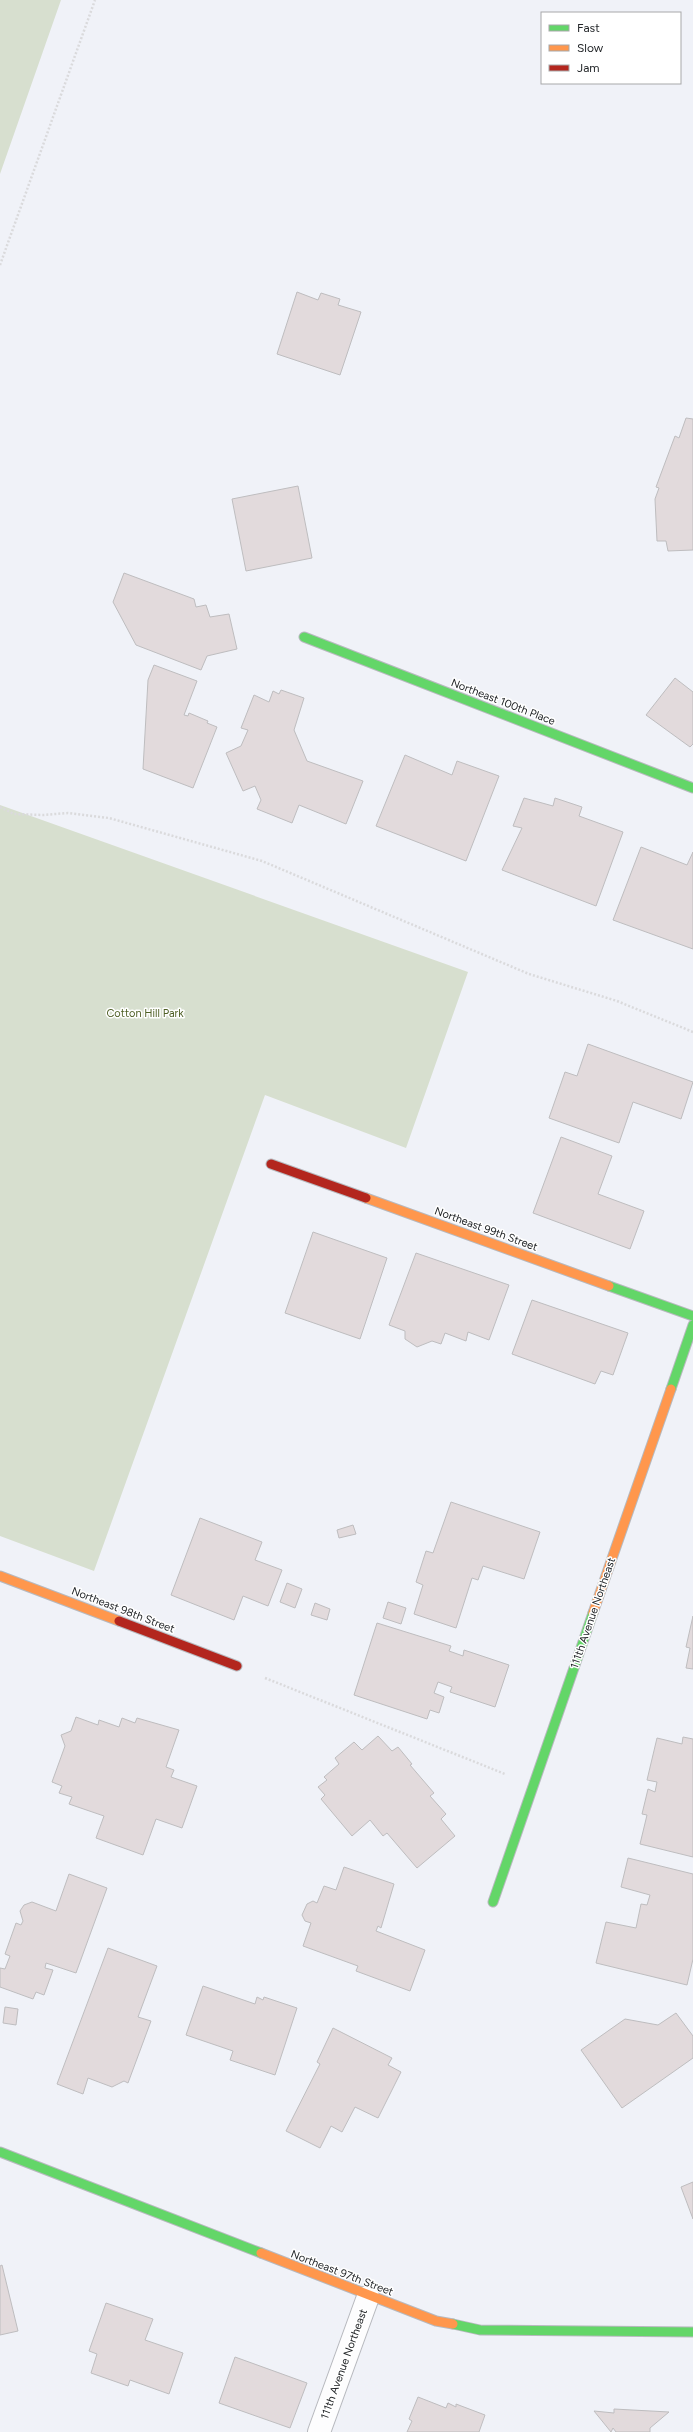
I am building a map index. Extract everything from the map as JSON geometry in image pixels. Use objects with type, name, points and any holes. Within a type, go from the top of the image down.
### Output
[{"type":"street","name":"Northeast 100th Place","points":[[304,637],[693,788]]},
{"type":"street","name":"Northeast 99th Street","points":[[271,1164],[693,1316]]},
{"type":"street","name":"111th Avenue Northeast","points":[[493,1902],[693,1325]]},
{"type":"street","name":"Northeast 98th Street","points":[[0,1576],[236,1666]]},
{"type":"street","name":"Northeast 97th Street","points":[[0,2152],[368,2297],[436,2321],[480,2330],[693,2332]]},
{"type":"street","name":"111th Avenue Northeast","points":[[320,2432],[368,2297]]},
{"type":"path","points":[[0,264],[95,0]]},
{"type":"path","points":[[0,807],[14,814],[43,815],[68,813],[109,818],[262,861],[529,974],[617,1001],[693,1032]]},
{"type":"path","points":[[236,1666],[533,1784]]},
{"type":"green space","points":[[0,0],[61,0],[0,174]]},
{"type":"green space","name":"Cotton Hill Park","points":[[0,805],[468,972],[406,1148],[265,1095],[94,1571],[0,1536]]},
{"type":"building","points":[[297,292],[318,300],[321,293],[340,299],[338,305],[361,312],[340,375],[277,354]]},
{"type":"building","points":[[686,418],[693,419],[693,550],[668,551],[666,541],[657,541],[655,499],[659,488],[656,487],[675,436],[679,438]]},
{"type":"building","points":[[298,486],[312,558],[246,571],[232,499]]},
{"type":"building","points":[[124,573],[194,599],[196,607],[206,605],[210,617],[229,614],[237,649],[207,656],[201,670],[136,645],[113,602]]},
{"type":"building","points":[[154,665],[197,681],[184,715],[188,716],[189,713],[208,721],[207,723],[217,727],[193,788],[143,769],[148,680]]},
{"type":"building","points":[[675,678],[693,692],[693,744],[690,747],[646,715]]},
{"type":"building","points":[[281,690],[304,698],[294,730],[307,761],[363,781],[346,824],[299,805],[292,823],[257,809],[261,800],[255,786],[243,791],[226,753],[241,746],[248,730],[241,728],[254,695],[269,702],[273,691],[279,694]]},
{"type":"building","points":[[405,755],[452,775],[457,761],[499,776],[466,861],[376,826]]},
{"type":"building","points":[[524,798],[553,806],[555,798],[582,807],[579,816],[623,832],[596,906],[502,870],[522,828],[513,826]]},
{"type":"building","points":[[641,847],[687,865],[693,852],[693,949],[613,920]]},
{"type":"building","points":[[588,1044],[693,1082],[681,1119],[633,1102],[619,1143],[549,1118],[565,1072],[577,1076]]},
{"type":"building","points":[[561,1137],[612,1156],[598,1194],[644,1211],[630,1249],[533,1213]]},
{"type":"building","points":[[313,1232],[387,1258],[360,1339],[285,1313]]},
{"type":"building","points":[[416,1253],[509,1285],[489,1340],[468,1332],[466,1341],[445,1333],[441,1344],[432,1341],[417,1347],[405,1339],[405,1331],[389,1325]]},
{"type":"building","points":[[532,1300],[628,1333],[613,1375],[601,1371],[595,1384],[512,1354]]},
{"type":"building","points":[[451,1502],[540,1532],[524,1579],[483,1566],[478,1580],[472,1578],[456,1628],[414,1614],[423,1585],[416,1582],[426,1551],[433,1553]]},
{"type":"building","points":[[200,1518],[262,1542],[255,1560],[282,1570],[268,1606],[243,1596],[234,1620],[171,1595]]},
{"type":"building","points":[[353,1525],[356,1534],[339,1538],[337,1530]]},
{"type":"building","points":[[287,1583],[302,1589],[295,1608],[280,1602]]},
{"type":"building","points":[[388,1602],[406,1608],[401,1624],[383,1618]]},
{"type":"building","points":[[315,1603],[330,1609],[327,1620],[311,1615]]},
{"type":"building","points":[[693,1616],[693,1669],[686,1668],[690,1648],[686,1647]]},
{"type":"building","points":[[377,1623],[451,1646],[449,1651],[463,1656],[464,1650],[509,1665],[495,1707],[450,1692],[452,1687],[438,1682],[434,1693],[444,1697],[439,1713],[430,1710],[427,1719],[354,1695]]},
{"type":"building","points":[[76,1717],[98,1725],[99,1720],[119,1727],[122,1718],[135,1723],[137,1718],[179,1730],[166,1767],[174,1770],[171,1777],[197,1786],[182,1828],[156,1819],[143,1855],[96,1838],[104,1816],[69,1804],[72,1797],[59,1793],[62,1786],[52,1782],[65,1746],[61,1735],[71,1731]]},
{"type":"building","points":[[378,1736],[392,1751],[398,1747],[412,1764],[410,1765],[434,1793],[430,1796],[446,1814],[441,1819],[455,1836],[417,1868],[387,1833],[383,1836],[370,1820],[352,1836],[321,1799],[325,1795],[318,1787],[327,1780],[324,1777],[339,1764],[335,1758],[354,1742],[362,1750]]},
{"type":"building","points":[[683,1737],[693,1739],[693,1857],[640,1844],[647,1815],[642,1814],[648,1789],[655,1792],[657,1782],[647,1780],[657,1738],[682,1744]]},
{"type":"building","points":[[628,1858],[693,1874],[693,1959],[687,1985],[596,1963],[606,1922],[636,1928],[641,1904],[647,1905],[650,1895],[621,1887]]},
{"type":"building","points":[[344,1867],[394,1884],[381,1928],[378,1926],[376,1931],[425,1950],[410,1991],[356,1971],[358,1966],[303,1946],[311,1923],[305,1921],[302,1915],[307,1904],[313,1901],[317,1903],[324,1886],[336,1890]]},
{"type":"building","points":[[69,1874],[107,1888],[76,1973],[46,1963],[45,1968],[53,1970],[44,1995],[36,1992],[33,1999],[0,1987],[0,1968],[5,1969],[10,1956],[5,1954],[16,1923],[21,1925],[23,1921],[20,1911],[24,1905],[32,1902],[56,1911]]},
{"type":"building","points":[[108,1948],[157,1966],[138,2017],[151,2021],[128,2083],[124,2081],[112,2087],[88,2078],[83,2094],[57,2084]]},
{"type":"building","points":[[203,1986],[255,2004],[257,1997],[263,2000],[264,1997],[297,2008],[275,2075],[230,2060],[233,2051],[186,2035]]},
{"type":"building","points":[[5,2007],[18,2009],[16,2025],[3,2023]]},
{"type":"building","points":[[676,2013],[693,2036],[693,2058],[622,2108],[581,2050],[625,2019],[658,2025]]},
{"type":"building","points":[[333,2028],[392,2058],[388,2065],[401,2072],[378,2118],[355,2107],[342,2132],[331,2126],[320,2148],[286,2131],[320,2064],[317,2062]]},
{"type":"building","points":[[693,2182],[693,2219],[681,2187]]},
{"type":"building","points":[[2,2265],[18,2331],[0,2335],[0,2266]]},
{"type":"building","points":[[106,2303],[153,2319],[145,2340],[183,2353],[169,2394],[130,2380],[128,2386],[91,2373],[97,2354],[89,2351]]},
{"type":"building","points":[[235,2357],[307,2383],[290,2428],[219,2403]]},
{"type":"building","points":[[418,2397],[446,2408],[448,2403],[456,2407],[456,2404],[485,2415],[479,2432],[407,2432],[412,2421],[409,2419]]},
{"type":"building","points":[[614,2409],[669,2412],[650,2428],[650,2432],[616,2432],[613,2428],[611,2432],[594,2411],[614,2413]]},
{"type":"traffic: fast","points":[[304,637],[693,788]]},
{"type":"traffic: fast","points":[[609,1286],[693,1316]]},
{"type":"traffic: fast","points":[[671,1389],[693,1325]]},
{"type":"traffic: fast","points":[[493,1902],[593,1613]]},
{"type":"traffic: fast","points":[[0,2152],[261,2253]]},
{"type":"traffic: fast","points":[[453,2324],[480,2330],[693,2332]]},
{"type":"traffic: slow","points":[[366,1198],[609,1286]]},
{"type":"traffic: slow","points":[[593,1613],[671,1389]]},
{"type":"traffic: slow","points":[[0,1576],[119,1621]]},
{"type":"traffic: slow","points":[[261,2253],[436,2321],[453,2324]]},
{"type":"traffic: jam","points":[[271,1164],[366,1198]]},
{"type":"traffic: jam","points":[[119,1621],[237,1666]]}]
